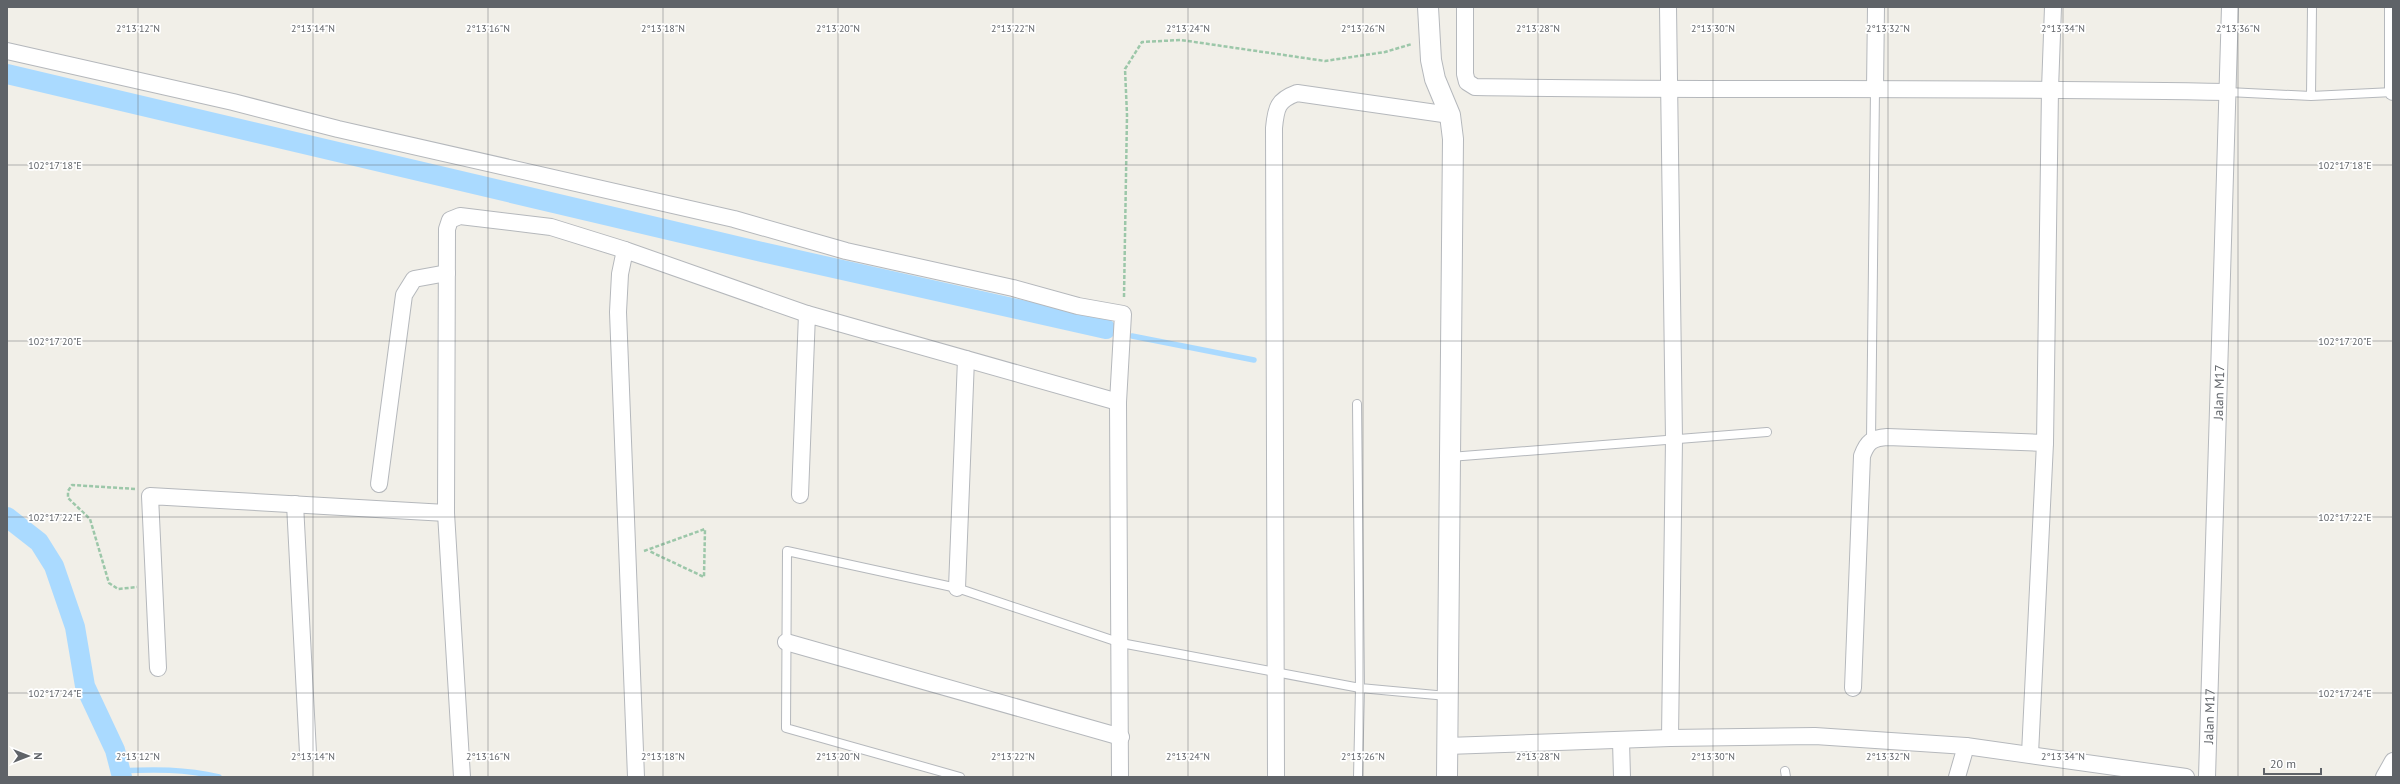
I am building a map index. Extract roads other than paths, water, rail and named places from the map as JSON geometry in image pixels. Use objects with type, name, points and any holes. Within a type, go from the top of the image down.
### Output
[{"type":"street","points":[[1428,7],[1429,39],[1435,79],[1450,116],[1453,139],[1447,777]]},
{"type":"street","points":[[1465,7],[1465,74],[1467,82],[1475,87],[1668,90],[2050,88],[2228,92]]},
{"type":"street","points":[[1668,7],[1674,439],[1670,738]]},
{"type":"street","points":[[1875,89],[1876,7]]},
{"type":"street","points":[[2030,754],[2045,442],[2050,88],[2054,7]]},
{"type":"street","name":"Jalan M17","points":[[2207,777],[2230,7]]},
{"type":"street","points":[[2393,7],[2393,92]]},
{"type":"street","points":[[7,52],[226,101],[338,129],[734,219],[846,251],[1013,288],[1078,306],[1123,314],[1118,402],[1121,644],[1120,777]]},
{"type":"street","points":[[1276,777],[1275,111],[1284,98],[1297,93],[1450,116]]},
{"type":"street","points":[[462,777],[446,513],[446,229],[450,220],[460,216],[551,227],[626,250],[807,314],[1118,402]]},
{"type":"street","points":[[626,250],[620,274],[618,312],[636,777]]},
{"type":"street","points":[[379,484],[404,296],[414,279],[446,273]]},
{"type":"street","points":[[800,495],[807,314]]},
{"type":"street","points":[[957,588],[966,359]]},
{"type":"street","points":[[1852,688],[1862,456],[1866,445],[1871,440],[1887,438],[2045,442]]},
{"type":"street","points":[[158,668],[150,496],[446,513]]},
{"type":"street","points":[[295,504],[308,753]]},
{"type":"street","points":[[786,642],[1121,737]]},
{"type":"street","points":[[1447,746],[1621,741],[1670,738],[1815,736],[1966,746],[2030,754],[2128,772],[2186,777]]},
{"type":"street","points":[[1621,741],[1622,777]]},
{"type":"street","points":[[1957,777],[1966,746]]},
{"type":"street","points":[[2384,777],[2393,761]]},
{"type":"lane","points":[[2311,96],[2312,7]]},
{"type":"lane","points":[[1871,440],[1875,89]]},
{"type":"lane","points":[[2228,92],[2311,96],[2393,92]]},
{"type":"lane","points":[[1357,404],[1360,688],[1358,777]]},
{"type":"lane","points":[[1449,457],[1766,432]]},
{"type":"lane","points":[[960,777],[786,728],[787,551],[957,588],[1121,644],[1275,674],[1360,688],[1447,696]]},
{"type":"waterway","points":[[7,74],[762,252],[1106,329]]},
{"type":"waterway","points":[[1132,336],[1254,360]]},
{"type":"waterway","points":[[7,517],[39,542],[54,566],[75,627],[85,686],[115,750],[122,777]]},
{"type":"waterway","points":[[120,771],[170,770],[194,772],[219,777]]}]
